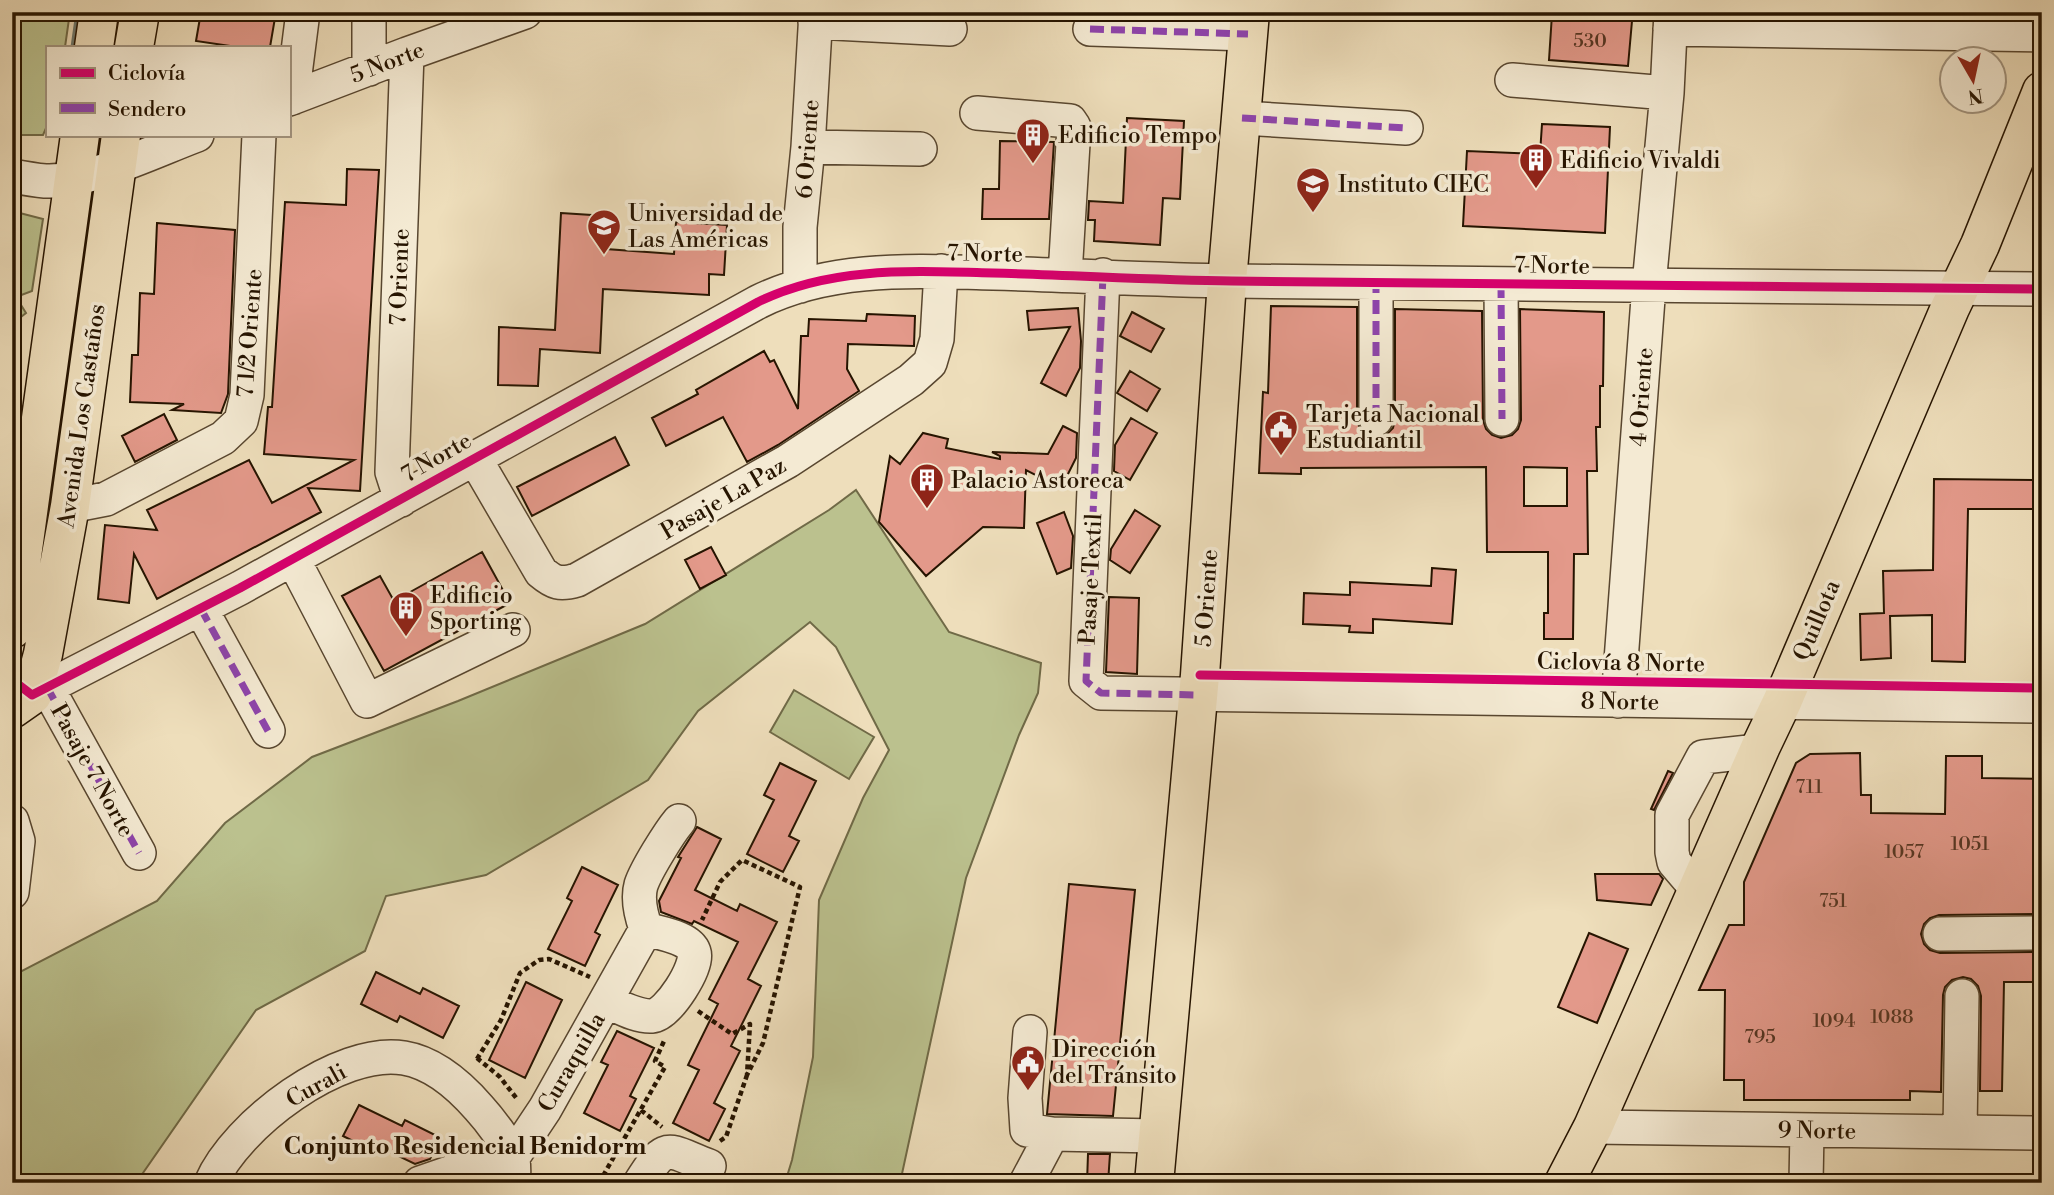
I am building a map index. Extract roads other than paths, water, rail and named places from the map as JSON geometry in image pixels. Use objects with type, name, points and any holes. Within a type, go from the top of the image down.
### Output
[{"type":"main road","points":[[94,46],[100,12]]},
{"type":"main road","points":[[134,46],[140,12]]},
{"type":"main road","name":"5 Oriente","points":[[1154,1183],[1198,695],[1227,281],[1249,23]]},
{"type":"main road","name":"Quillota","points":[[1564,1183],[1592,1127],[1782,702],[1980,245],[2042,91]]},
{"type":"main road","name":"Avenida Los Castaños","points":[[12,629],[80,136]]},
{"type":"main road","name":"Avenida Los Castaños","points":[[26,692],[43,654],[70,506],[119,150]]},
{"type":"street","points":[[290,98],[303,12]]},
{"type":"street","points":[[369,12],[369,69]]},
{"type":"street","name":"5 Norte","points":[[290,98],[407,54],[479,21],[525,12]]},
{"type":"street","points":[[815,17],[950,29]]},
{"type":"street","name":"6 Oriente","points":[[800,286],[800,227],[808,147],[815,17]]},
{"type":"street","points":[[1671,20],[2042,35]]},
{"type":"street","name":"4 Oriente","points":[[1618,701],[1671,20]]},
{"type":"street","points":[[1090,29],[1249,23]]},
{"type":"street","name":"7 Oriente","points":[[401,500],[392,472],[407,54]]},
{"type":"street","points":[[1512,80],[1667,93]]},
{"type":"street","points":[[977,113],[1070,121],[1074,127],[1065,275]]},
{"type":"street","points":[[1242,118],[1406,128]]},
{"type":"street","points":[[12,176],[46,181],[73,178],[119,150],[192,136]]},
{"type":"street","name":"7 1/2 Oriente","points":[[70,506],[106,499],[223,438],[241,421],[247,395],[259,136]]},
{"type":"street","points":[[808,147],[920,149]]},
{"type":"street","name":"7 Norte","points":[[26,692],[201,609],[775,293],[840,276],[877,272],[941,271],[1227,281],[2042,289]]},
{"type":"street","name":"Pasaje La Paz","points":[[474,457],[541,572],[554,582],[563,584],[577,580],[788,461],[911,380],[930,363],[937,339],[941,271]]},
{"type":"street","name":"Pasaje Textil","points":[[1103,275],[1086,681],[1101,693],[1198,695]]},
{"type":"street","points":[[1376,283],[1376,419]]},
{"type":"street","points":[[1501,284],[1502,419]]},
{"type":"street","points":[[293,559],[367,701],[513,631]]},
{"type":"street","points":[[201,609],[268,731]]},
{"type":"street","name":"Pasaje 7 Norte","points":[[26,692],[139,853]]},
{"type":"street","name":"8 Norte","points":[[1198,695],[2042,706]]},
{"type":"street","points":[[1698,889],[1674,862],[1672,815],[1703,757],[1758,751]]},
{"type":"street","points":[[12,821],[18,841],[12,892]]},
{"type":"street","points":[[646,929],[640,912],[641,885],[679,821]]},
{"type":"street","name":"Curaquilla","points":[[513,1170],[603,992],[646,929],[681,940],[690,946],[694,953],[694,962],[667,1006],[644,1016],[603,992]]},
{"type":"street","points":[[1940,934],[2042,933]]},
{"type":"street","points":[[1960,1132],[1962,996]]},
{"type":"street","points":[[1030,1032],[1025,1098],[1027,1130],[1052,1134],[1158,1136]]},
{"type":"street","name":"Curali","points":[[211,1183],[237,1141],[259,1120],[297,1092],[338,1069],[366,1059],[387,1056],[406,1058],[433,1069],[462,1088],[486,1115],[513,1170]]},
{"type":"street","name":"9 Norte","points":[[1592,1127],[2042,1133]]},
{"type":"street","points":[[1806,1183],[1807,1130]]},
{"type":"street","points":[[1026,1183],[1052,1134]]},
{"type":"street","points":[[640,1183],[656,1157],[670,1151],[709,1166]]},
{"type":"street","points":[[419,1183],[472,1165],[513,1170]]},
{"type":"waterway","points":[[74,46],[79,12]]},
{"type":"place","name":"Edificio Tempo","points":[[1033,165]]},
{"type":"place","name":"Edificio Vivaldi","points":[[1536,190]]},
{"type":"place","name":"Instituto CIEC","points":[[1313,214]]},
{"type":"place","name":"Universidad de Las Américas","points":[[604,256]]},
{"type":"place","name":"Tarjeta Nacional Estudiantil","points":[[1281,457]]},
{"type":"place","name":"Palacio Astoreca","points":[[927,510]]},
{"type":"place","name":"Edificio Sporting","points":[[406,638]]},
{"type":"place","name":"Dirección del Tránsito","points":[[1028,1092]]},
{"type":"district","name":"Conjunto Residencial Benidorm","points":[[465,1146]]}]
